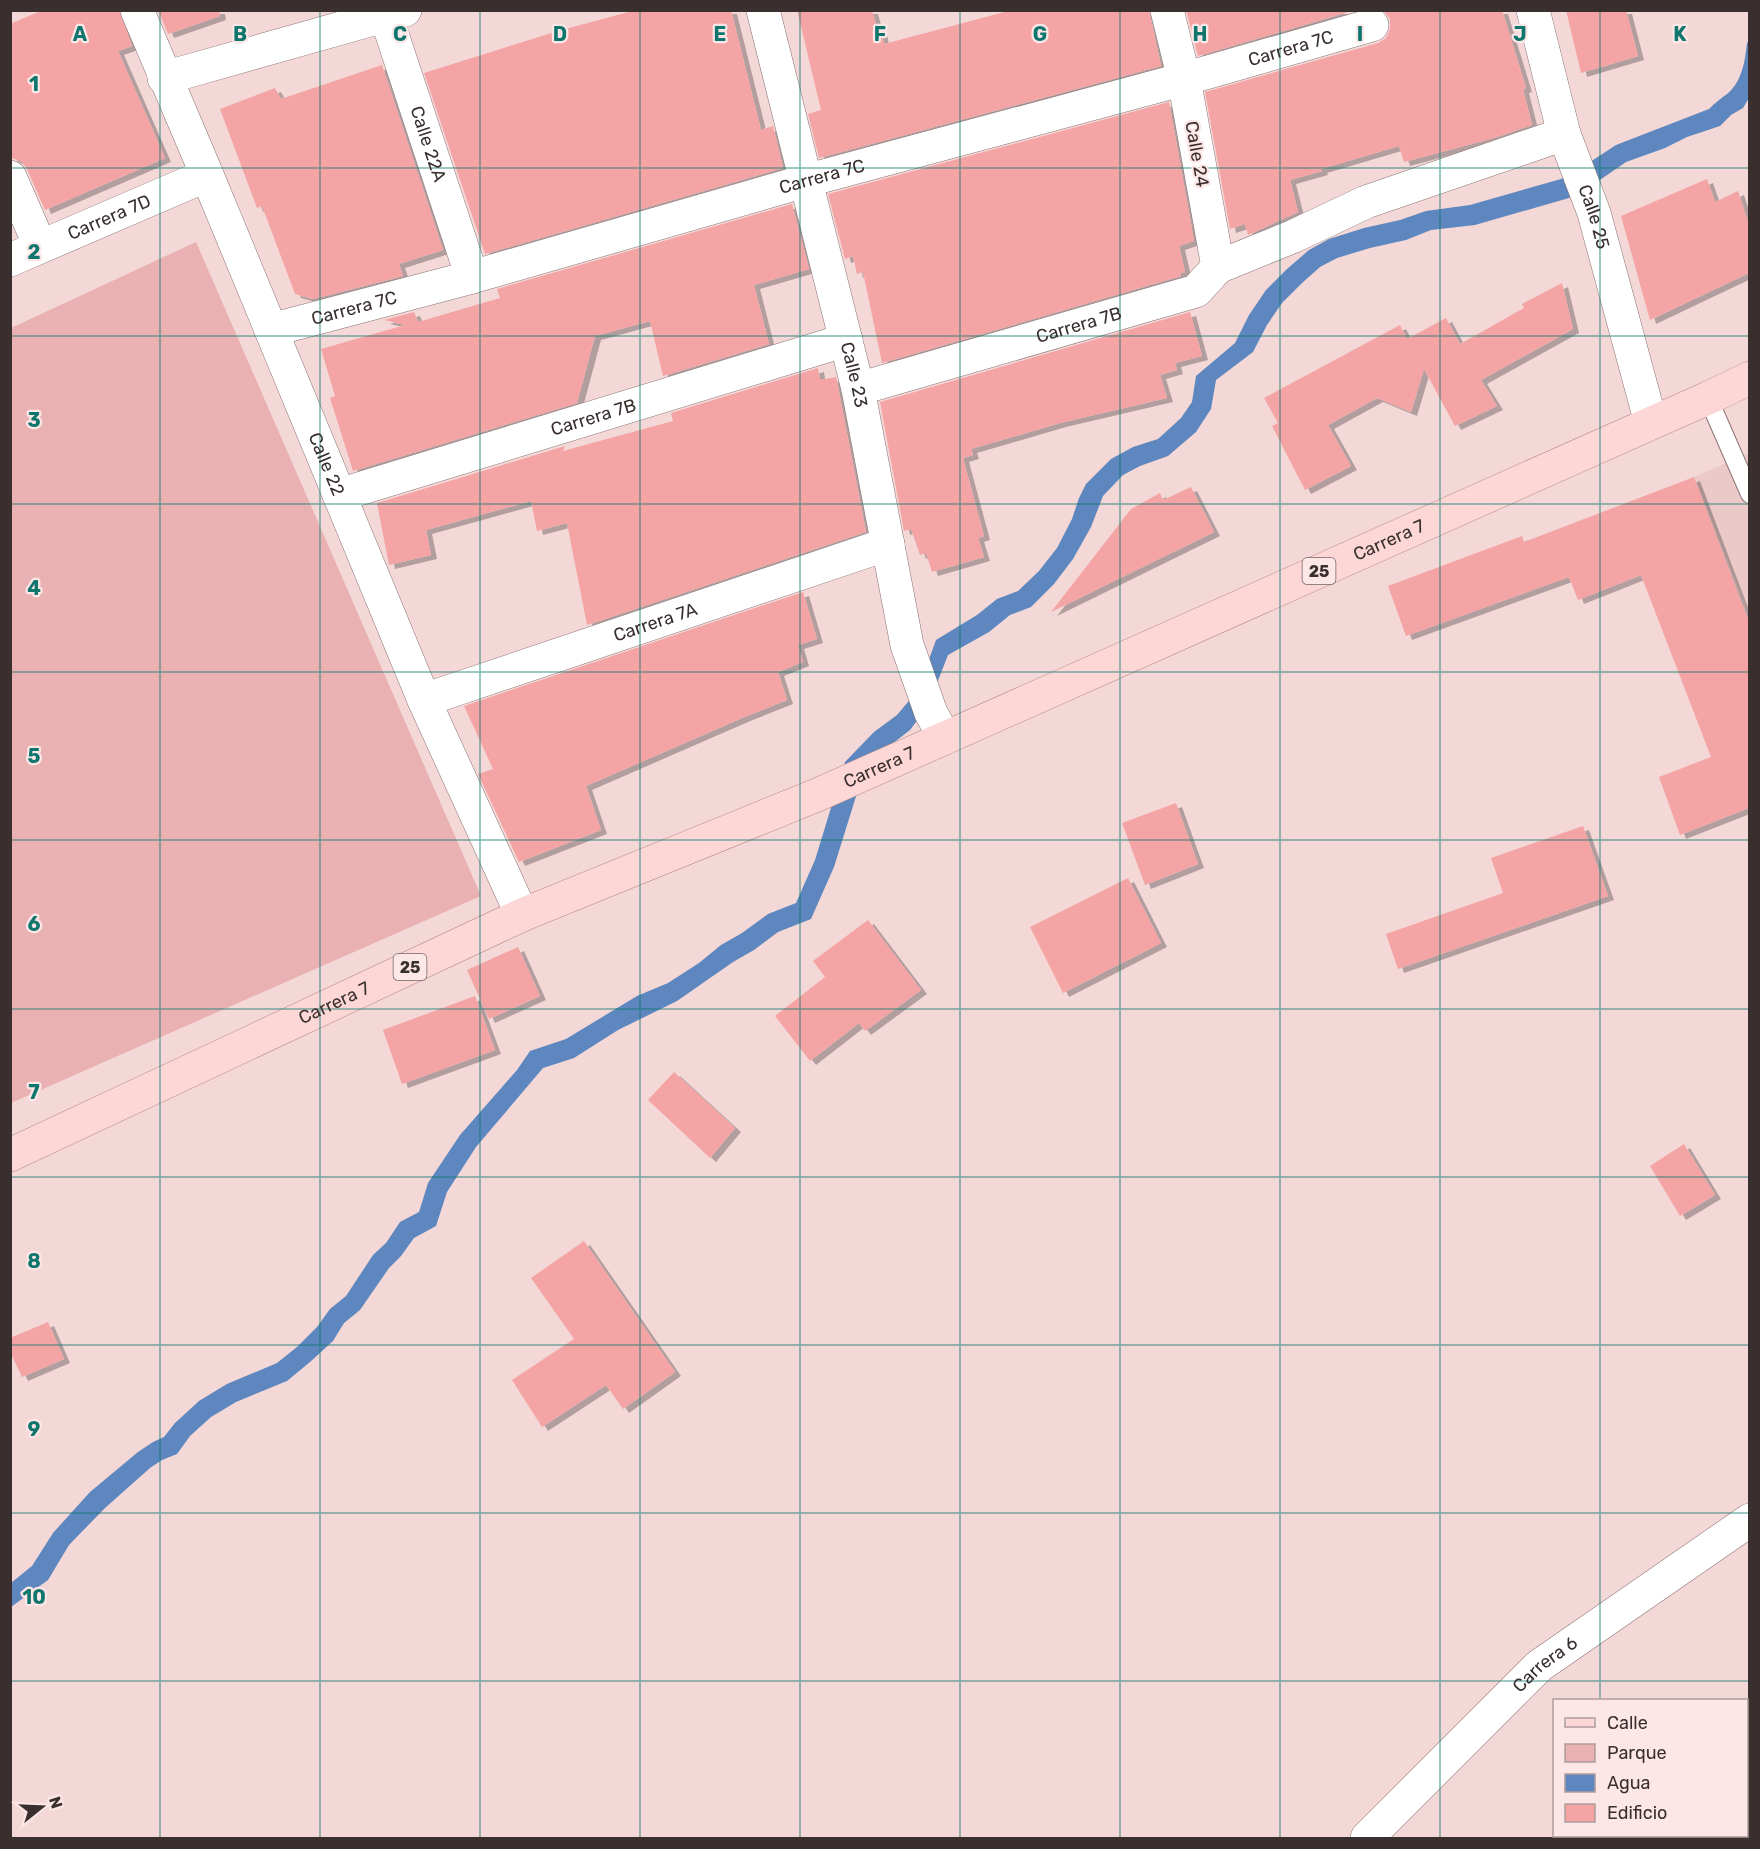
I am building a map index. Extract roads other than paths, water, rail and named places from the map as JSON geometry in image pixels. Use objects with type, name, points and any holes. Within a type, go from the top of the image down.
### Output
[{"type":"main road","name":"Carrera 7","points":[[10,1155],[522,915],[888,764],[938,725],[1651,423],[1749,378]]},
{"type":"street","name":"Calle 22","points":[[137,10],[424,700],[522,915]]},
{"type":"street","name":"Calle 23","points":[[763,10],[858,389],[907,645],[938,725]]},
{"type":"street","name":"Calle 24","points":[[1167,10],[1184,79],[1218,267]]},
{"type":"street","name":"Calle 25","points":[[1533,10],[1567,143],[1594,213],[1651,423]]},
{"type":"street","points":[[165,78],[392,12]]},
{"type":"street","name":"Calle 22A","points":[[392,12],[472,277]]},
{"type":"street","name":"Carrera 7C","points":[[271,330],[472,277],[805,181],[1372,26]]},
{"type":"street","points":[[1218,267],[1294,236],[1366,202],[1567,143]]},
{"type":"street","name":"Carrera 7D","points":[[10,260],[207,175]]},
{"type":"street","points":[[10,177],[40,246]]},
{"type":"street","name":"Carrera 7B","points":[[858,389],[1196,291],[1218,267]]},
{"type":"street","name":"Carrera 7B","points":[[339,495],[846,340]]},
{"type":"street","name":"Carrera 7A","points":[[424,700],[888,544]]},
{"type":"street","name":"Carrera 6","points":[[1367,1839],[1539,1666],[1749,1520]]},
{"type":"lane","points":[[1708,398],[1749,494]]},
{"type":"water","points":[[1749,40],[1749,98],[1743,108],[1731,115],[1720,126],[1626,162],[1569,198],[1475,225],[1431,230],[1406,240],[1337,258],[1320,267],[1302,283],[1282,303],[1253,352],[1216,380],[1211,409],[1196,432],[1168,456],[1123,475],[1103,496],[1091,527],[1073,559],[1054,584],[1031,607],[1010,615],[989,632],[948,655],[928,706],[910,730],[888,747],[863,774],[834,867],[811,919],[778,932],[677,1001],[618,1030],[574,1058],[543,1068],[476,1147],[447,1192],[436,1226],[414,1238],[389,1268],[360,1310],[344,1323],[333,1341],[287,1381],[236,1402],[211,1417],[190,1436],[177,1454],[150,1468],[105,1508],[69,1545],[48,1580],[11,1607],[11,1583],[32,1566],[53,1533],[90,1492],[138,1452],[164,1437],[175,1423],[199,1401],[227,1384],[277,1363],[297,1347],[317,1327],[330,1309],[346,1296],[373,1255],[386,1243],[400,1222],[419,1212],[428,1183],[460,1135],[517,1070],[530,1051],[566,1039],[637,996],[668,983],[768,914],[796,903],[815,860],[845,762],[874,732],[897,715],[918,690],[936,640],[977,615],[997,599],[1018,591],[1039,571],[1057,548],[1086,484],[1111,459],[1133,447],[1158,439],[1181,418],[1192,402],[1196,376],[1235,343],[1249,315],[1266,290],[1287,269],[1309,250],[1329,239],[1426,211],[1470,205],[1561,179],[1616,145],[1709,109],[1736,84],[1742,71]]}]
